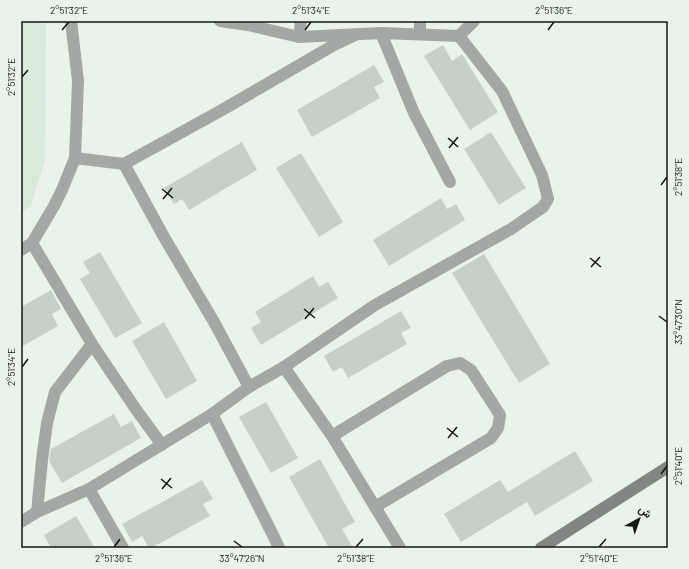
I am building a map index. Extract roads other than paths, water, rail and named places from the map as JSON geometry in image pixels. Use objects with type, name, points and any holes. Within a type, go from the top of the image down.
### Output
[{"type":"main road","points":[[550,546],[668,467]]},
{"type":"street","points":[[21,250],[32,243],[54,206],[75,158],[78,81],[71,21]]},
{"type":"street","points":[[220,21],[248,25],[299,36],[381,33],[459,36],[474,21]]},
{"type":"street","points":[[299,36],[301,21]]},
{"type":"street","points":[[420,21],[420,34]]},
{"type":"street","points":[[381,33],[414,113],[450,182]]},
{"type":"street","points":[[75,158],[124,164],[222,110],[334,45],[355,35]]},
{"type":"street","points":[[21,522],[37,512],[89,489],[162,445],[212,414],[249,387],[284,367],[375,305],[511,229],[543,207],[548,199],[542,175],[502,90],[459,36]]},
{"type":"street","points":[[124,164],[164,237],[214,322],[249,387]]},
{"type":"street","points":[[32,243],[92,344],[162,445]]},
{"type":"street","points":[[37,512],[47,423],[55,392],[92,344]]},
{"type":"street","points":[[332,436],[447,366],[460,363],[471,370],[500,415],[498,428],[491,438],[375,507]]},
{"type":"street","points":[[284,367],[332,436],[400,548]]},
{"type":"street","points":[[212,414],[279,548]]},
{"type":"street","points":[[89,489],[123,548]]}]
